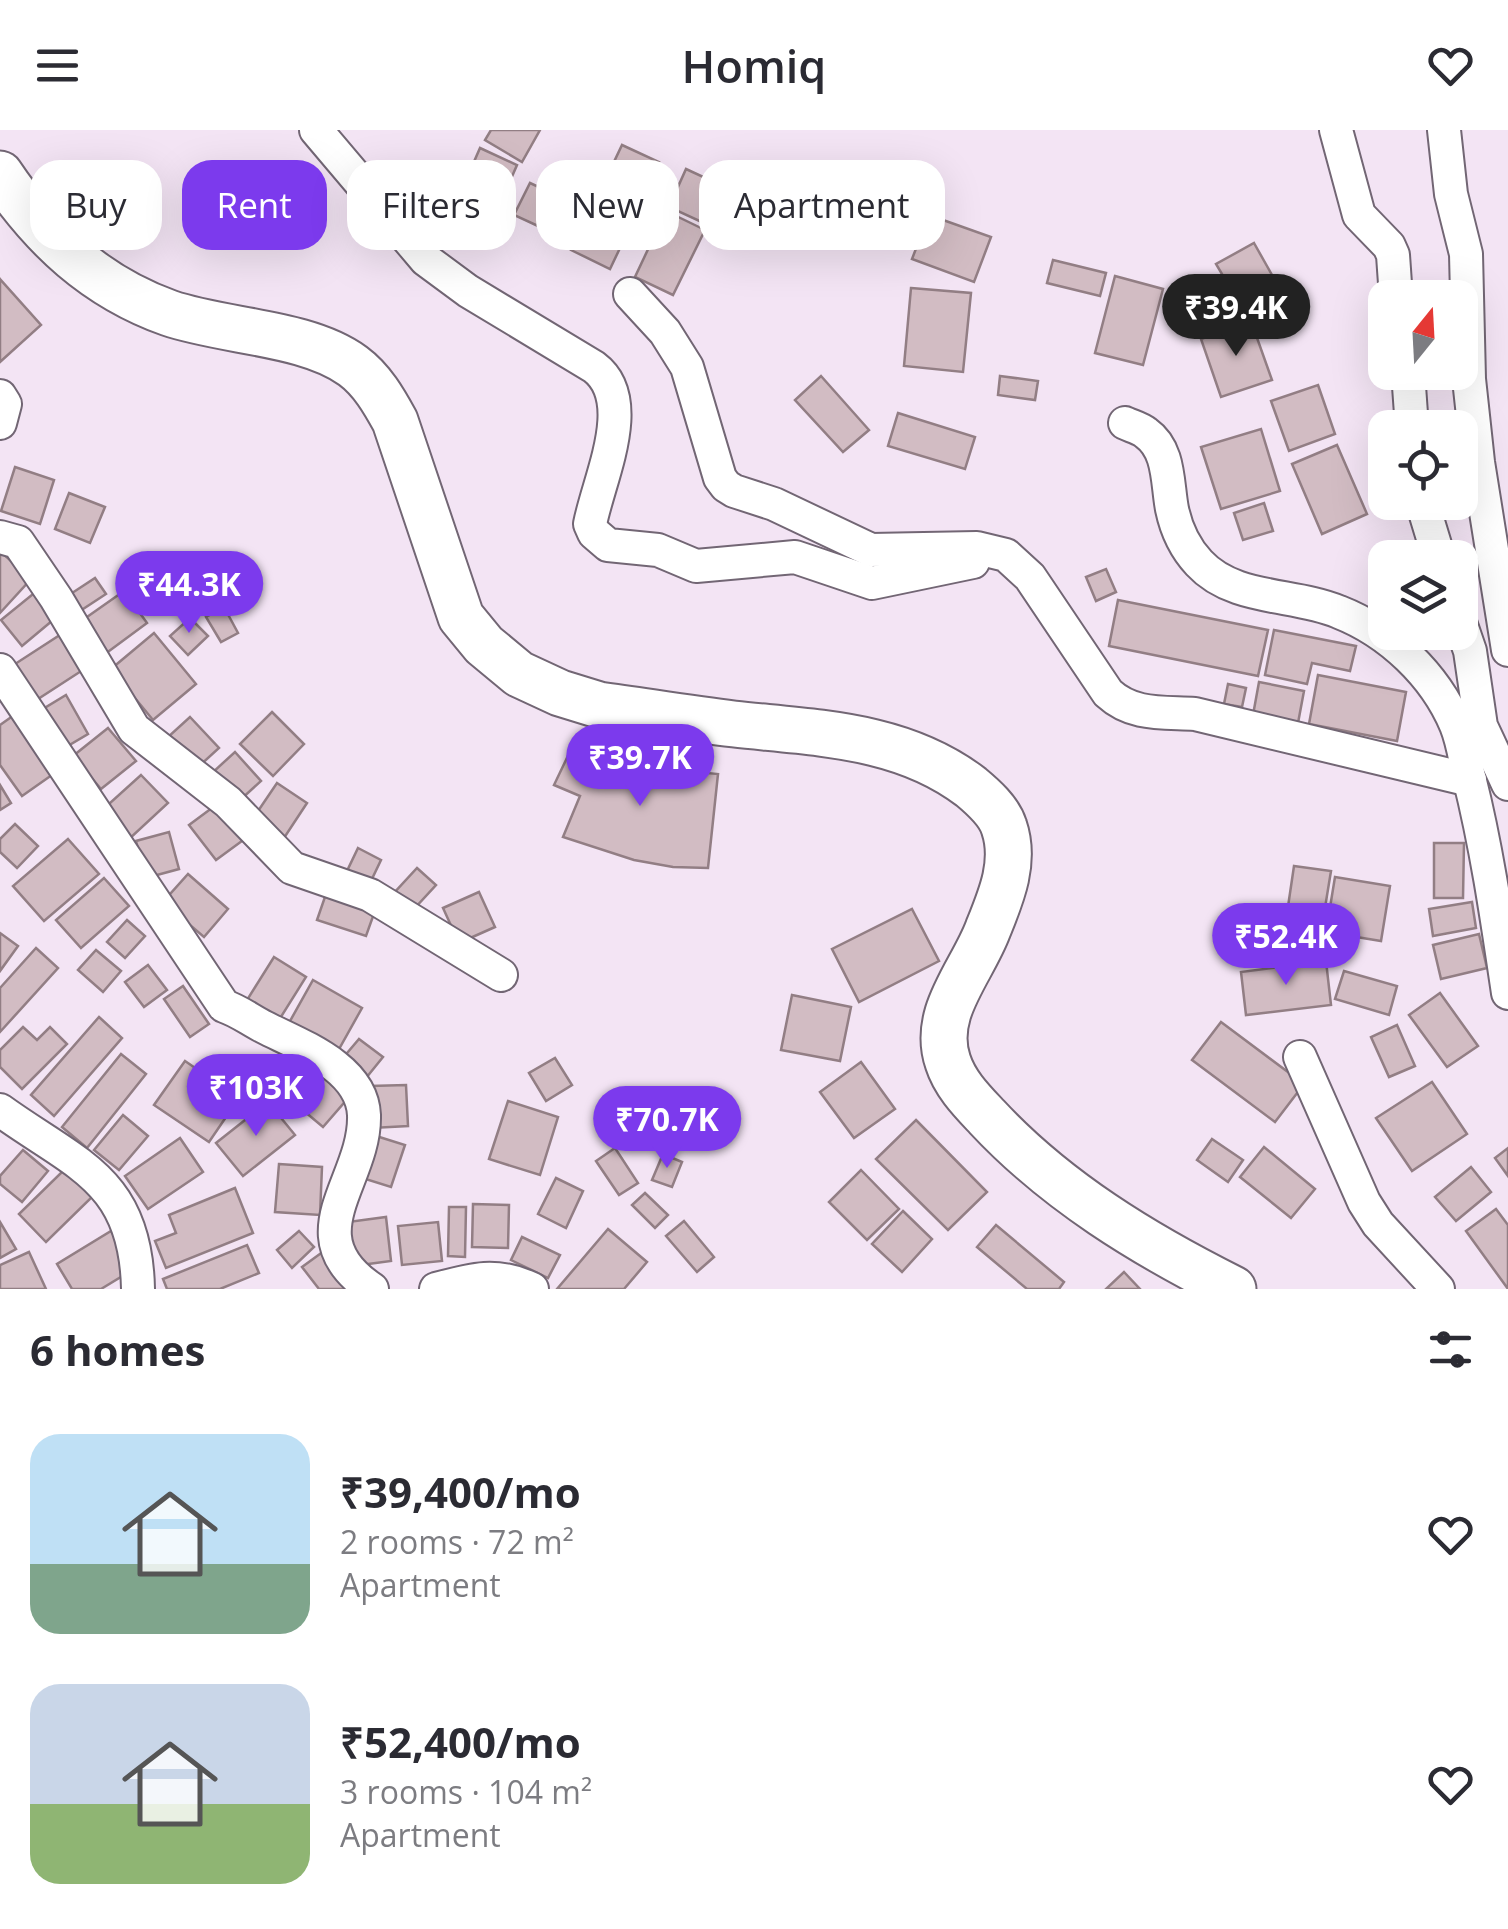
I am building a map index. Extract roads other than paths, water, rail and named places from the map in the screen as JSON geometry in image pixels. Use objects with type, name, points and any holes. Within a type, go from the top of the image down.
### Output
[{"type":"street","points":[[316,130],[426,260],[468,291],[603,374],[616,406],[590,524],[601,541],[616,547],[658,550],[696,566],[795,556],[872,583],[1006,555]]},
{"type":"street","points":[[1336,130],[1358,216],[1390,246],[1395,280]]},
{"type":"street","points":[[1444,130],[1451,194],[1466,254],[1469,379],[1478,462],[1508,650]]},
{"type":"street","points":[[0,174],[34,222],[99,280],[169,313],[321,349],[354,366],[379,392],[395,421],[462,617],[484,645],[519,674],[599,705],[868,741],[918,754],[984,798],[1004,825],[1010,857],[987,934],[949,1005],[944,1034],[948,1062],[964,1092],[1062,1185],[1137,1238],[1233,1289]]},
{"type":"street","points":[[630,294],[665,332],[687,368],[726,486],[871,550],[977,548],[1006,555],[1030,577],[1108,693],[1122,706],[1195,714],[1470,780]]},
{"type":"street","points":[[0,396],[5,404],[0,423]]},
{"type":"street","points":[[1125,424],[1145,432],[1158,447],[1167,468],[1176,523],[1188,550],[1213,576],[1228,584],[1318,604],[1358,620],[1382,634],[1416,665],[1447,708],[1456,726],[1486,844],[1508,993]]},
{"type":"street","points":[[0,537],[18,542],[134,729],[228,802],[292,868],[370,896],[501,976]]},
{"type":"street","points":[[1470,650],[1482,726],[1508,784],[1493,810],[1486,844]]},
{"type":"street","points":[[0,670],[224,1006],[320,1056],[354,1086],[364,1113],[362,1131],[332,1237],[347,1267],[372,1289]]},
{"type":"street","points":[[1300,1057],[1364,1202],[1378,1224],[1438,1289]]},
{"type":"street","points":[[0,1110],[70,1154],[112,1193],[125,1221],[138,1289]]},
{"type":"street","points":[[436,1289],[481,1276],[501,1277],[532,1289]]}]
